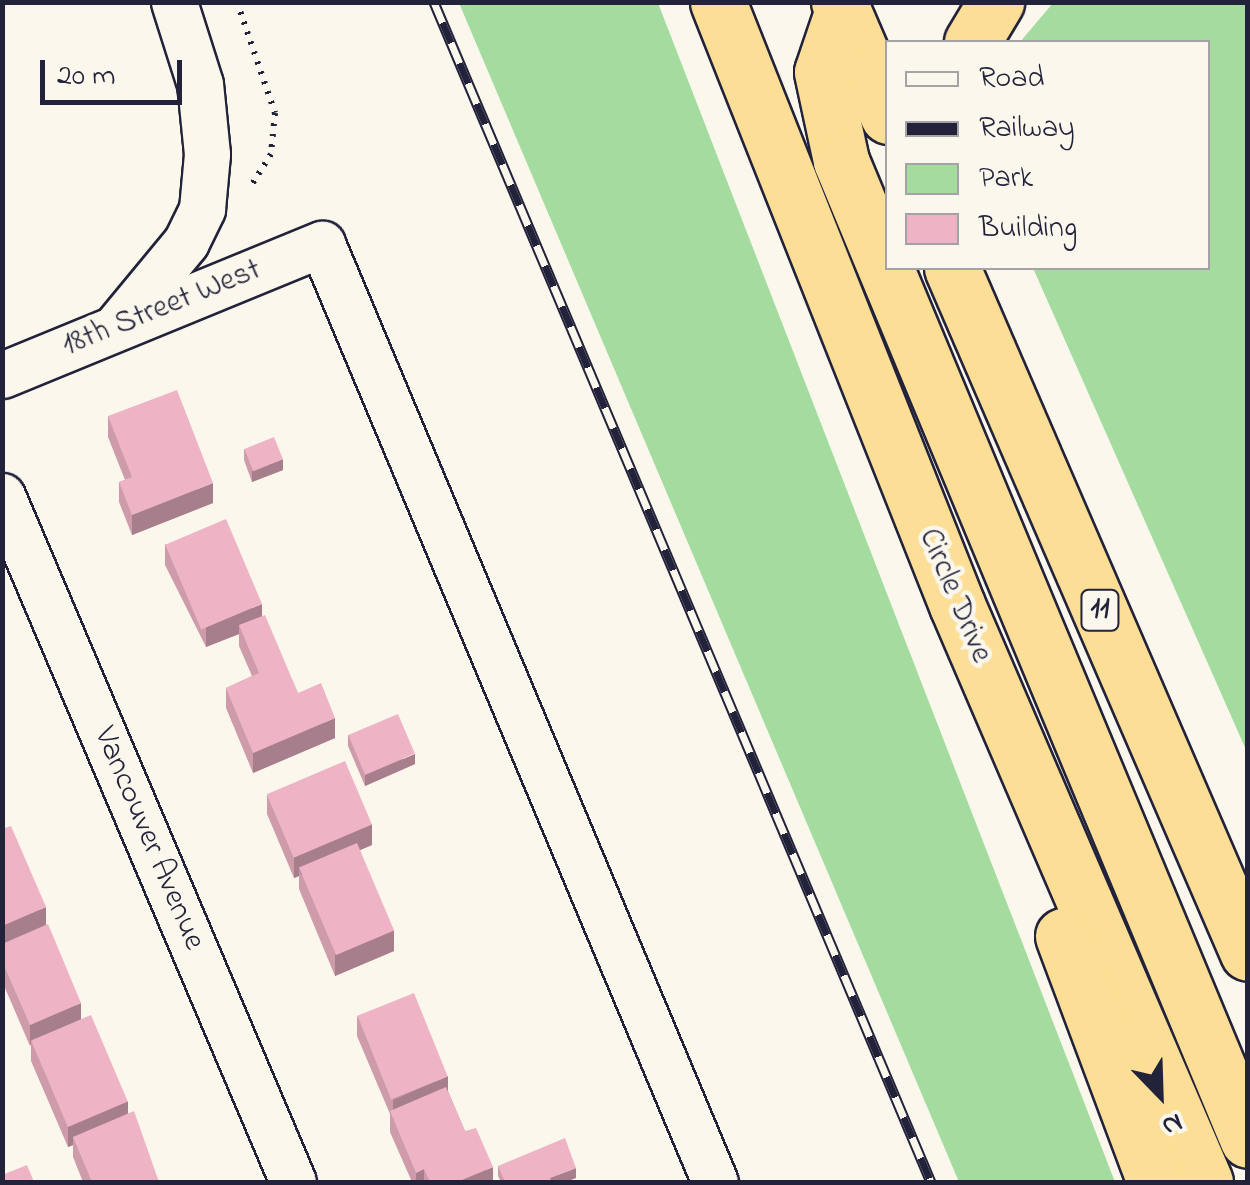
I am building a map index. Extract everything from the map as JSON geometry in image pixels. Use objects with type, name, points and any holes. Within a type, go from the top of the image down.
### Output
[{"type":"highway","name":"Circle Drive","points":[[718,2],[957,605],[1204,1182]]},
{"type":"highway","points":[[973,40],[996,2]]},
{"type":"highway","points":[[842,4],[885,109]]},
{"type":"highway","points":[[842,4],[822,72],[841,161],[885,267]]},
{"type":"highway","points":[[886,270],[1248,1140]]},
{"type":"highway","name":"11","points":[[953,270],[1248,953]]},
{"type":"highway","points":[[957,605],[1079,985],[1155,1182]]},
{"type":"street","points":[[114,328],[186,242],[202,209],[208,154],[200,84],[174,2]]},
{"type":"street","name":"18th Street West","points":[[2,375],[322,244],[715,1182]]},
{"type":"street","name":"Vancouver Avenue","points":[[2,496],[293,1182]]},
{"type":"green space","points":[[459,3],[658,3],[1115,1182],[959,1182]]},
{"type":"green space","points":[[1053,3],[1247,3],[1247,752],[1034,270],[1210,270],[1210,40],[1022,40]]},
{"type":"building","points":[[177,390],[213,483],[132,515],[119,482],[132,477],[108,416]]},
{"type":"building","points":[[274,437],[283,459],[253,471],[244,449]]},
{"type":"building","points":[[226,519],[262,604],[201,629],[165,545]]},
{"type":"building","points":[[265,615],[298,693],[321,683],[335,718],[253,753],[226,688],[259,673],[239,625]]},
{"type":"building","points":[[398,714],[415,754],[365,775],[348,735]]},
{"type":"building","points":[[345,761],[372,825],[294,858],[267,794]]},
{"type":"building","points":[[11,826],[46,907],[2,926],[2,829]]},
{"type":"building","points":[[357,843],[394,930],[336,955],[299,868]]},
{"type":"building","points":[[48,924],[81,1003],[30,1025],[2,961],[2,944]]},
{"type":"building","points":[[414,993],[448,1076],[391,1099],[357,1016]]},
{"type":"building","points":[[91,1015],[128,1102],[68,1127],[31,1040]]},
{"type":"building","points":[[446,1087],[465,1131],[476,1128],[493,1167],[457,1182],[430,1182],[424,1169],[416,1173],[390,1111]]},
{"type":"building","points":[[134,1111],[159,1182],[92,1182],[73,1137]]},
{"type":"building","points":[[565,1138],[576,1168],[550,1178],[552,1182],[505,1182],[498,1166]]},
{"type":"building","points":[[27,1165],[34,1182],[2,1182],[2,1175]]},
{"type":"railway","points":[[434,2],[931,1182]]}]
